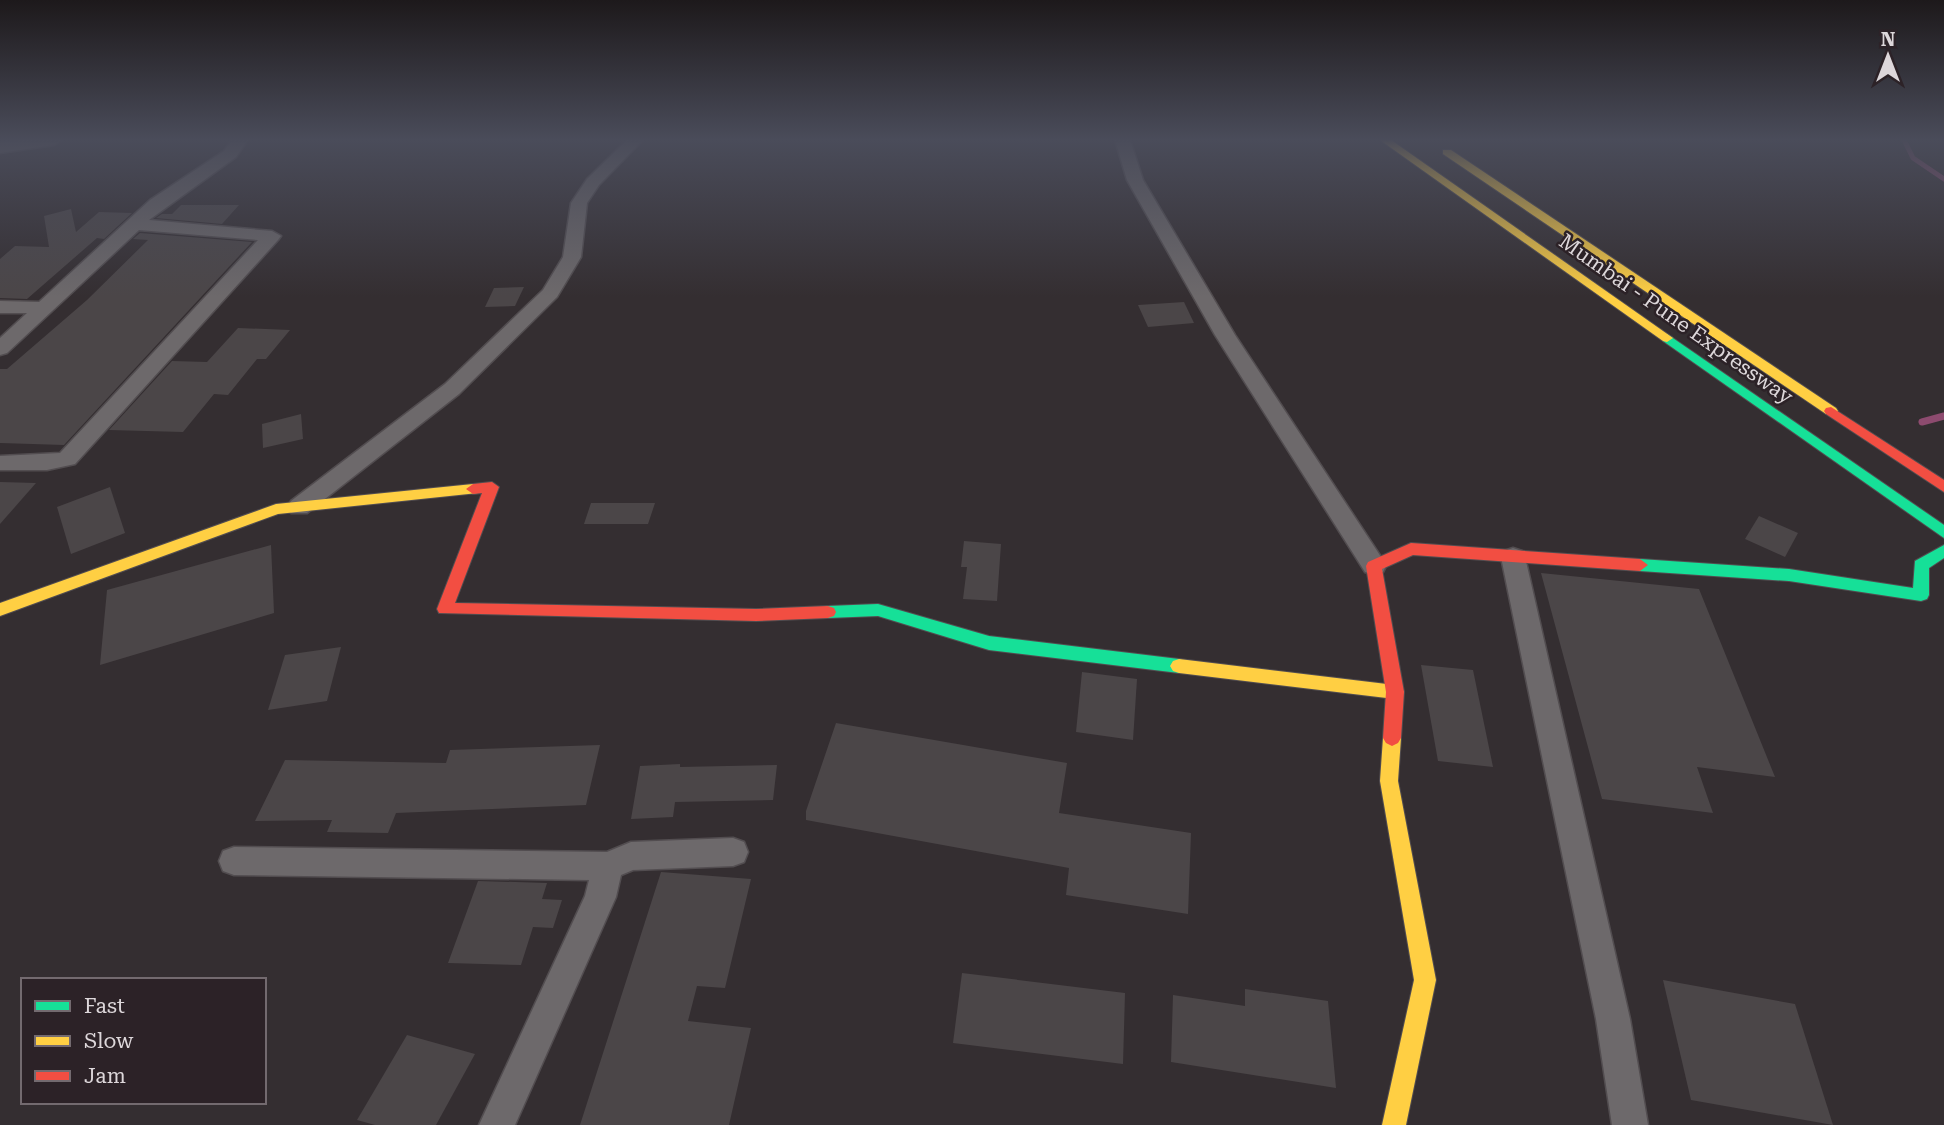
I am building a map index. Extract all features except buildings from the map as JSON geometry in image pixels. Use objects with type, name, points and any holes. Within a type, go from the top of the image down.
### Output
[{"type":"main road","name":"Mumbai - Pune Expressway","points":[[1461,192],[1944,533]]},
{"type":"main road","name":"Mumbai - Pune Expressway","points":[[1508,192],[1944,487]]},
{"type":"main road","points":[[0,610],[276,509],[492,487],[445,609],[756,615],[878,610],[989,643],[1395,692]]},
{"type":"main road","points":[[1394,1125],[1424,980],[1389,781],[1395,692],[1374,566],[1411,549],[1789,575],[1921,595],[1921,565],[1944,551]]},
{"type":"street","points":[[0,349],[156,204],[173,192]]},
{"type":"street","points":[[299,507],[452,389],[550,293],[572,257],[579,202],[586,192]]},
{"type":"street","points":[[1142,192],[1225,335],[1374,566]]},
{"type":"street","points":[[0,463],[47,463],[67,459],[272,236],[134,224]]},
{"type":"street","points":[[0,307],[44,308]]},
{"type":"street","points":[[1513,557],[1613,1018],[1630,1125]]},
{"type":"street","points":[[234,861],[608,866],[631,856],[733,852]]},
{"type":"street","points":[[498,1125],[600,897],[608,866]]},
{"type":"waterway","points":[[1922,422],[1944,416]]},
{"type":"traffic: fast","points":[[1667,338],[1944,533]]},
{"type":"traffic: fast","points":[[1640,565],[1789,575],[1921,595],[1921,565],[1944,551]]},
{"type":"traffic: fast","points":[[828,612],[878,610],[989,643],[1179,666]]},
{"type":"traffic: slow","points":[[1460,192],[1667,338]]},
{"type":"traffic: slow","points":[[1507,192],[1831,411]]},
{"type":"traffic: slow","points":[[0,610],[276,509],[473,489]]},
{"type":"traffic: slow","points":[[1179,666],[1395,692]]},
{"type":"traffic: slow","points":[[1392,738],[1389,781],[1425,980],[1394,1125]]},
{"type":"traffic: jam","points":[[1831,411],[1944,487]]},
{"type":"traffic: jam","points":[[473,489],[492,487],[445,609],[756,615],[828,612]]},
{"type":"traffic: jam","points":[[1392,738],[1395,692],[1374,566],[1411,549],[1640,565]]}]
